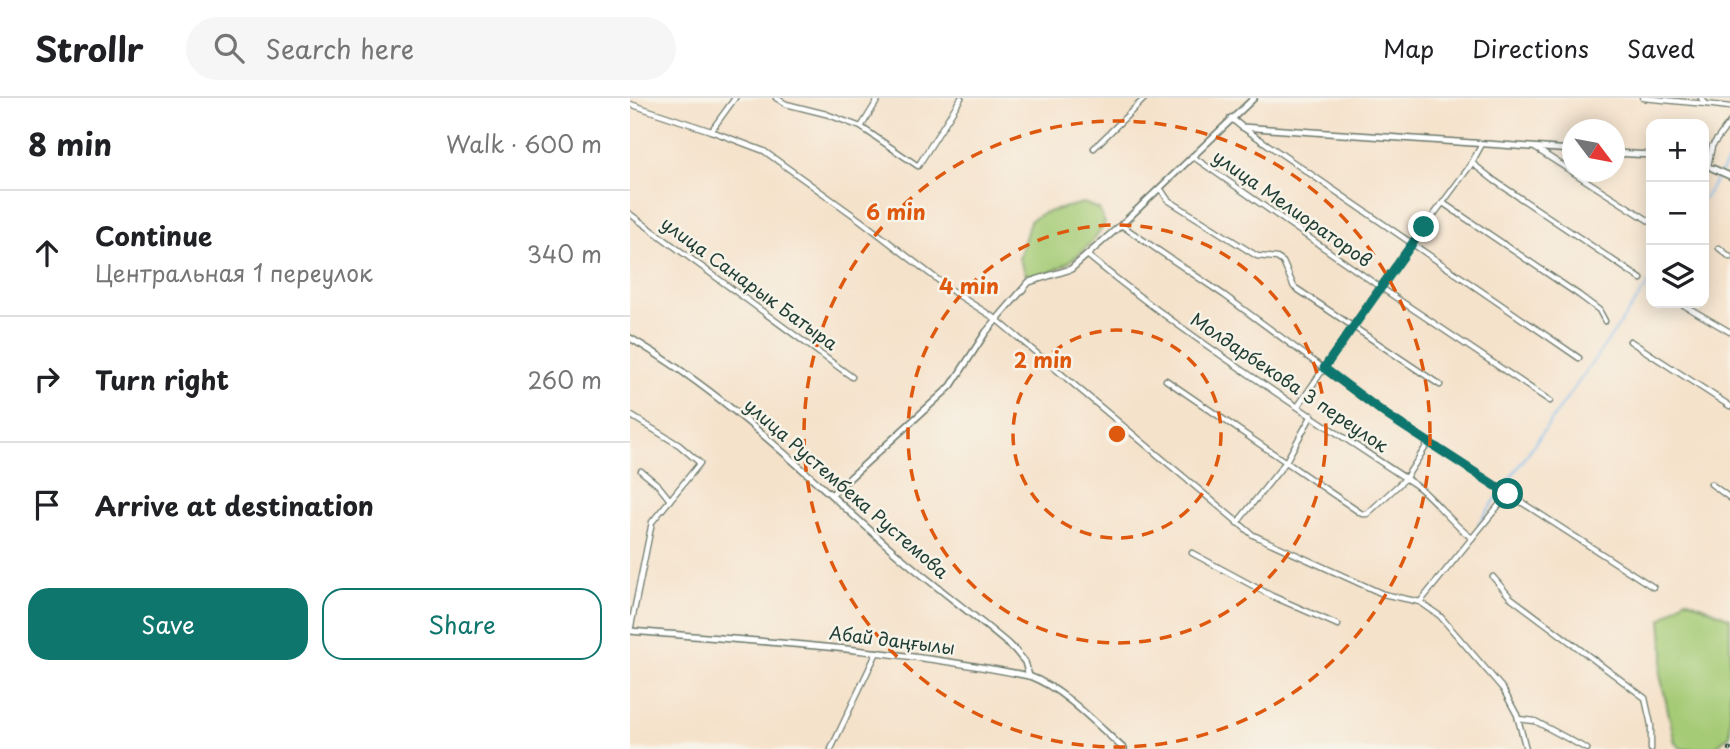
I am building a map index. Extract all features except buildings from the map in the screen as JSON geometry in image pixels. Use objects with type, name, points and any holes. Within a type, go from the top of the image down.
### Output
[{"type":"street","points":[[711,131],[736,98]]},
{"type":"street","points":[[776,98],[786,104],[826,114],[861,127],[918,166],[961,98]]},
{"type":"street","points":[[861,127],[879,98]]},
{"type":"street","points":[[1094,148],[1145,98]]},
{"type":"street","points":[[831,495],[951,386],[996,319],[1029,282],[1071,269],[1254,98]]},
{"type":"street","points":[[1643,98],[1730,107]]},
{"type":"street","points":[[1701,98],[1706,104]]},
{"type":"street","points":[[630,104],[764,151],[955,293],[996,319],[1253,535],[1383,594],[1420,602],[1440,616],[1503,689],[1518,719],[1526,749]]},
{"type":"street","points":[[1231,118],[1579,358]]},
{"type":"street","points":[[1709,161],[1712,146],[1730,122]]},
{"type":"street","points":[[1242,127],[1562,149]]},
{"type":"street","points":[[1298,406],[1380,287],[1472,163],[1482,144]]},
{"type":"street","points":[[1535,148],[1646,219]]},
{"type":"street","points":[[1625,154],[1646,155]]},
{"type":"street","name":"улица Мелиораторов","points":[[1192,156],[1550,401]]},
{"type":"street","points":[[1472,163],[1642,279]]},
{"type":"street","points":[[1709,166],[1730,176]]},
{"type":"street","points":[[1160,188],[1168,200],[1257,256],[1277,258],[1283,262],[1294,287],[1440,385]]},
{"type":"street","points":[[1443,203],[1579,295],[1599,310],[1605,321]]},
{"type":"street","name":"улица Санарык Батыра","points":[[630,214],[852,377]]},
{"type":"street","points":[[1121,225],[1388,416],[1653,587]]},
{"type":"street","points":[[1719,248],[1730,257]]},
{"type":"street","name":"Молдарбекова 3 переулок","points":[[1087,255],[1171,319],[1420,489],[1456,527],[1472,538]]},
{"type":"street","points":[[1689,308],[1730,332]]},
{"type":"street","name":"улица Рустембека Рустемова","points":[[630,338],[738,414],[890,548],[1014,649],[1025,662],[1029,676]]},
{"type":"street","points":[[1630,341],[1730,406]]},
{"type":"street","points":[[1166,380],[1362,514],[1367,514],[1405,478],[1429,442]]},
{"type":"street","points":[[630,415],[679,445],[700,463],[652,522],[630,631]]},
{"type":"street","points":[[1237,523],[1285,463],[1312,415]]},
{"type":"street","points":[[641,471],[658,485],[670,500]]},
{"type":"street","points":[[1711,484],[1730,498]]},
{"type":"street","points":[[1420,602],[1508,494]]},
{"type":"street","points":[[1192,553],[1272,596],[1338,625]]},
{"type":"street","points":[[1493,578],[1510,597],[1644,698],[1651,725],[1651,749]]},
{"type":"street","name":"Абай даңғылы","points":[[630,631],[877,651],[939,658],[1029,676],[1039,679],[1062,695],[1124,749]]},
{"type":"street","points":[[831,749],[877,651]]},
{"type":"street","points":[[1518,719],[1535,721],[1587,749]]},
{"type":"green space","points":[[1083,203],[1099,209],[1105,223],[1092,242],[1072,260],[1048,273],[1026,274],[1019,259],[1030,221],[1043,213]]},
{"type":"green space","points":[[1686,599],[1730,618],[1730,735],[1713,749],[1682,749],[1675,743],[1660,674],[1664,653],[1661,620]]},
{"type":"waterway","points":[[1709,191],[1730,157]]},
{"type":"waterway","points":[[1504,487],[1646,287]]},
{"type":"waterway","points":[[1478,524],[1501,492]]},
{"type":"route","points":[[1424,227],[1324,368],[1388,416],[1508,494]]}]
